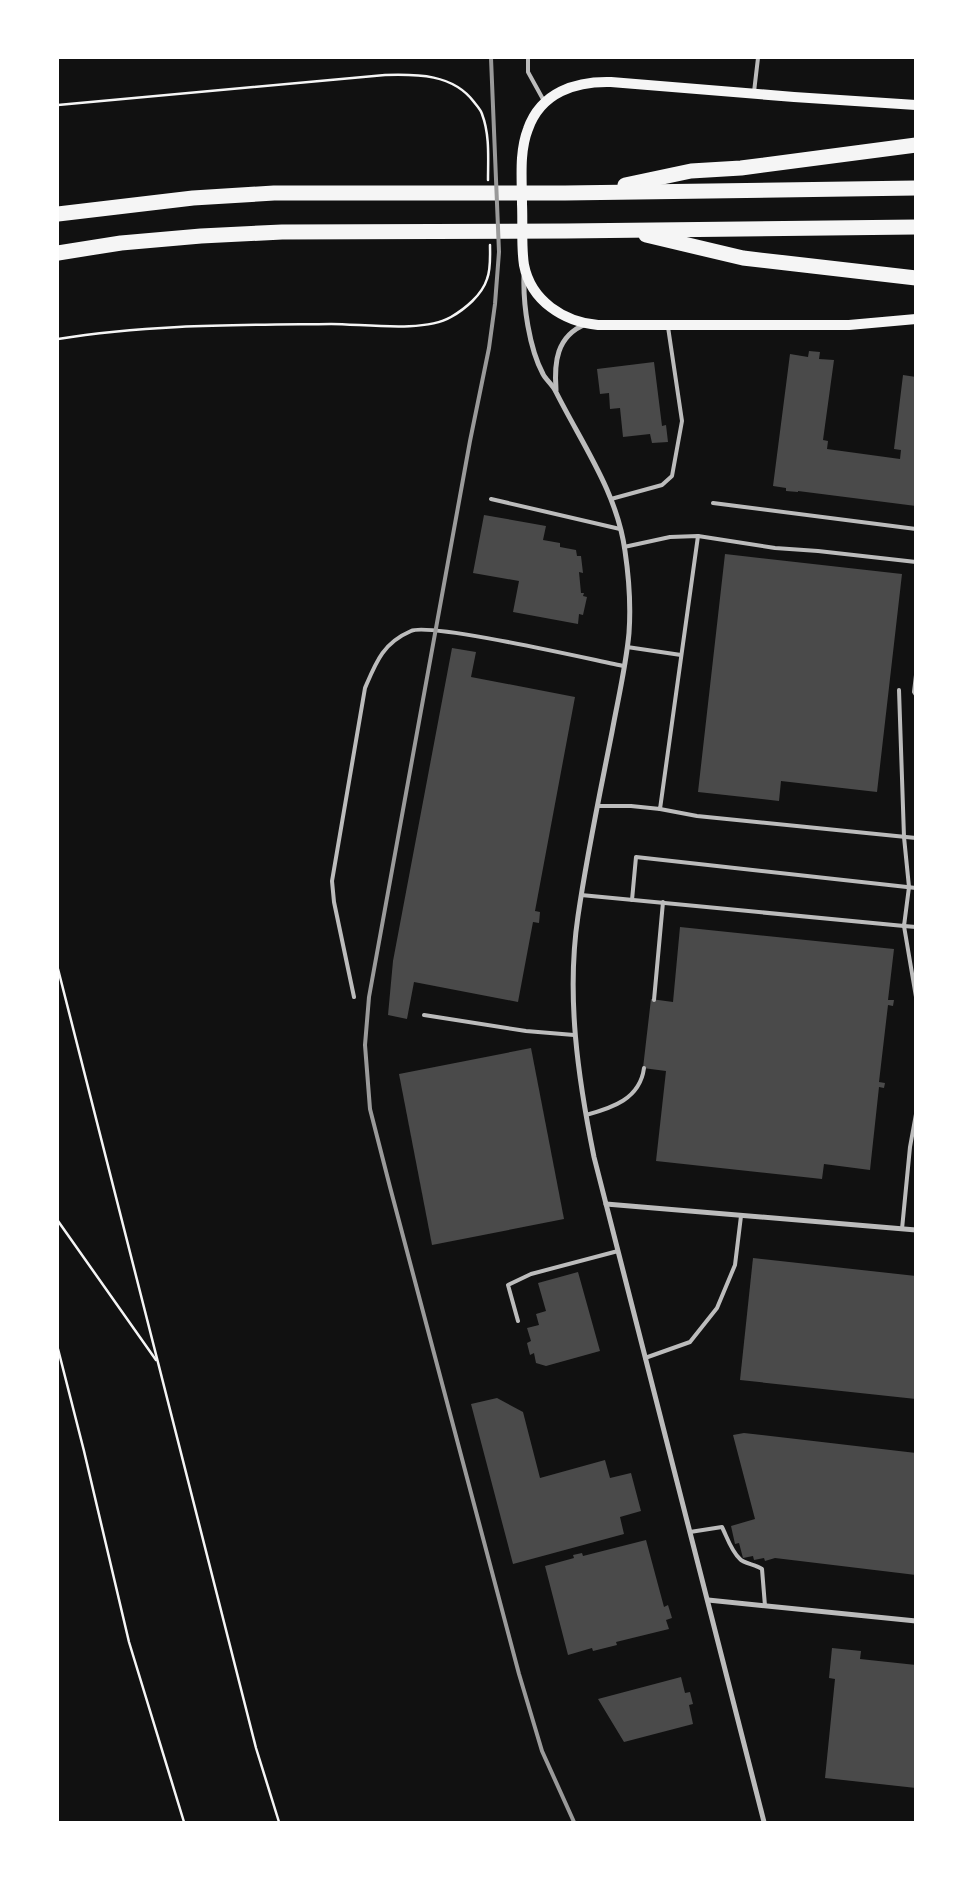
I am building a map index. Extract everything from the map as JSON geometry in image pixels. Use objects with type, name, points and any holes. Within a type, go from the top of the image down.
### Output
[{"type":"highway","points":[[589,192],[691,171],[741,168],[916,144]]},
{"type":"highway","points":[[58,214],[193,198],[274,193],[565,193],[916,188]]},
{"type":"highway","points":[[58,252],[121,243],[210,235],[355,230],[448,232],[916,227]]},
{"type":"highway","points":[[623,230],[743,258],[916,278]]},
{"type":"main road","points":[[916,105],[596,82],[569,87],[545,103],[533,117],[528,128],[522,156],[524,266],[533,288],[551,308],[569,319],[587,324],[667,325],[849,325],[916,319]]},
{"type":"street","points":[[524,266],[523,296],[530,334],[543,374],[556,390],[567,415],[597,467],[611,499],[624,547],[629,591],[627,647],[581,895],[574,954],[574,1035],[586,1115],[606,1204],[764,1822]]},
{"type":"street","points":[[556,390],[554,370],[558,350],[571,333],[587,324]]},
{"type":"street","points":[[606,1204],[916,1230]]},
{"type":"street","points":[[708,1600],[916,1621]]},
{"type":"lane","points":[[528,58],[528,72],[545,103]]},
{"type":"lane","points":[[753,94],[758,58]]},
{"type":"lane","points":[[611,499],[662,485],[672,476],[682,421],[667,325]]},
{"type":"lane","points":[[491,499],[620,529]]},
{"type":"lane","points":[[712,503],[916,529]]},
{"type":"lane","points":[[624,547],[670,537],[698,536],[775,548],[916,562]]},
{"type":"lane","points":[[660,809],[698,536]]},
{"type":"lane","points":[[354,997],[334,902],[332,881],[365,688],[377,659],[391,643],[412,630],[420,629],[465,635],[624,666]]},
{"type":"lane","points":[[627,647],[681,654]]},
{"type":"lane","points":[[916,674],[914,692],[916,695]]},
{"type":"lane","points":[[900,690],[904,837],[909,887],[904,926],[913,970],[916,997]]},
{"type":"lane","points":[[598,806],[632,806],[697,816],[916,838]]},
{"type":"lane","points":[[632,900],[636,857],[916,888]]},
{"type":"lane","points":[[581,895],[916,927]]},
{"type":"lane","points":[[654,1000],[663,902]]},
{"type":"lane","points":[[424,1015],[526,1031],[574,1035]]},
{"type":"lane","points":[[586,1115],[610,1109],[630,1096],[643,1079],[644,1068]]},
{"type":"lane","points":[[902,1229],[913,1147],[915,1116]]},
{"type":"lane","points":[[645,1358],[690,1342],[717,1308],[735,1265],[741,1216]]},
{"type":"lane","points":[[518,1321],[508,1286],[531,1274],[618,1251]]},
{"type":"lane","points":[[690,1532],[722,1527],[733,1551],[741,1561],[762,1569],[765,1606]]},
{"type":"path","points":[[58,969],[256,1748],[279,1822]]},
{"type":"path","points":[[58,1221],[158,1362]]},
{"type":"path","points":[[58,1349],[129,1642],[184,1822]]},
{"type":"building","points":[[809,351],[820,352],[819,359],[834,360],[823,440],[828,441],[827,449],[900,459],[901,450],[894,449],[903,375],[916,377],[916,506],[786,491],[786,488],[773,486],[790,354],[808,357]]},
{"type":"building","points":[[654,362],[662,426],[666,425],[668,442],[652,443],[650,434],[623,437],[620,408],[610,409],[609,393],[600,394],[597,369]]},
{"type":"building","points":[[484,515],[546,526],[543,540],[560,543],[560,547],[576,550],[577,556],[581,556],[583,573],[579,572],[581,593],[584,593],[583,596],[587,597],[583,615],[579,614],[578,624],[513,612],[519,581],[473,573]]},
{"type":"building","points":[[725,554],[902,574],[877,792],[781,781],[779,801],[698,792]]},
{"type":"building","points":[[452,648],[476,652],[471,677],[575,697],[535,911],[540,912],[539,923],[533,922],[518,1002],[414,982],[407,1019],[388,1015],[393,961]]},
{"type":"building","points":[[680,927],[894,949],[888,1000],[894,1000],[893,1006],[888,1005],[879,1082],[885,1083],[884,1088],[879,1087],[870,1170],[824,1164],[822,1179],[656,1161],[666,1071],[643,1068],[651,999],[673,1002]]},
{"type":"building","points":[[531,1048],[564,1219],[432,1245],[399,1074]]},
{"type":"building","points":[[753,1258],[916,1276],[916,1399],[740,1380]]},
{"type":"building","points":[[578,1272],[600,1351],[546,1366],[536,1363],[534,1353],[530,1355],[527,1343],[531,1341],[527,1328],[539,1325],[536,1314],[546,1311],[538,1283]]},
{"type":"building","points":[[497,1398],[523,1412],[540,1478],[605,1460],[610,1478],[631,1473],[641,1511],[620,1517],[624,1534],[513,1564],[471,1404]]},
{"type":"building","points":[[744,1433],[916,1453],[916,1575],[775,1558],[765,1561],[764,1558],[754,1560],[753,1556],[743,1558],[739,1543],[735,1544],[731,1526],[755,1519],[733,1435]]},
{"type":"building","points":[[646,1540],[664,1607],[668,1605],[672,1618],[666,1620],[669,1629],[616,1642],[617,1645],[593,1651],[592,1648],[568,1655],[545,1566],[574,1558],[573,1555],[582,1553],[583,1556]]},
{"type":"building","points":[[832,1648],[861,1651],[860,1659],[916,1665],[916,1788],[825,1778],[835,1679],[829,1678]]},
{"type":"building","points":[[681,1677],[685,1693],[690,1692],[693,1704],[689,1705],[693,1724],[624,1742],[598,1699]]},
{"type":"railway","points":[[491,58],[499,252],[495,304],[489,348],[470,441],[369,997],[365,1045],[370,1109],[519,1674],[542,1751],[574,1822]]}]
